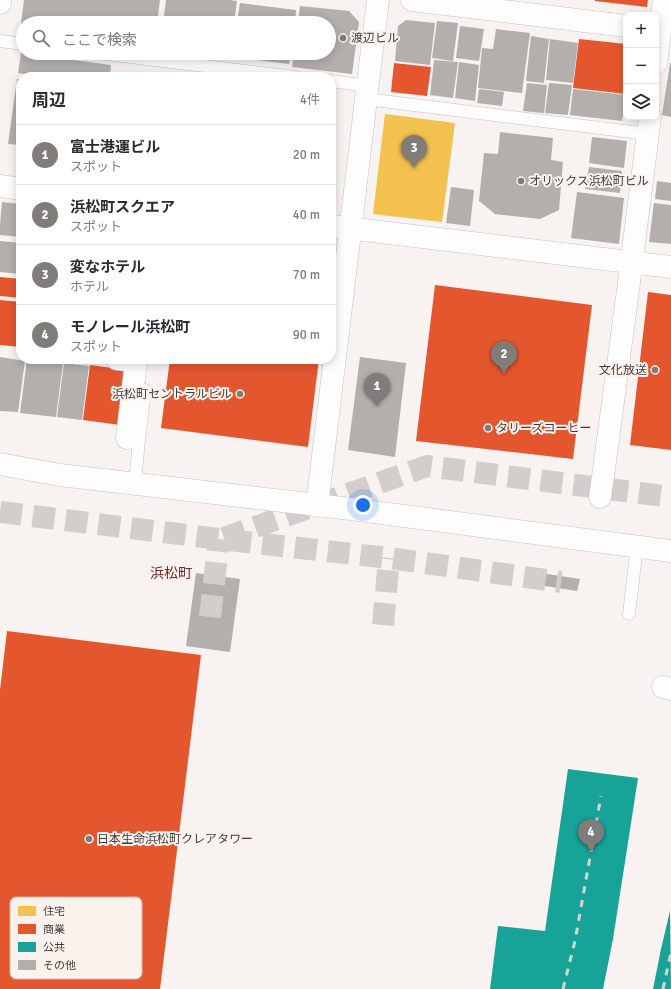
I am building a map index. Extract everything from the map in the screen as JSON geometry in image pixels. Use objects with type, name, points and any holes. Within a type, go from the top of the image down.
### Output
[{"type":"street","points":[[336,312],[340,227],[366,92],[378,0]]},
{"type":"street","points":[[412,0],[623,26]]},
{"type":"street","points":[[659,48],[662,31],[664,0]]},
{"type":"street","points":[[600,497],[632,262],[648,125]]},
{"type":"street","points":[[0,186],[16,188]]},
{"type":"street","points":[[340,227],[671,267]]},
{"type":"street","points":[[127,438],[136,364]]},
{"type":"street","points":[[317,506],[331,364]]},
{"type":"street","points":[[0,464],[60,475],[358,510],[671,551]]},
{"type":"street","points":[[0,476],[60,475]]},
{"type":"lane","points":[[0,41],[16,43]]},
{"type":"lane","points":[[155,60],[255,72]]},
{"type":"lane","points":[[336,83],[366,92],[648,125]]},
{"type":"lane","points":[[135,484],[145,390]]},
{"type":"lane","points":[[629,614],[637,546]]},
{"type":"building: 住宅","points":[[385,114],[455,123],[442,222],[373,214]]},
{"type":"building: 商業","points":[[595,0],[648,0],[647,7]]},
{"type":"building: 商業","points":[[579,39],[623,44],[623,94],[573,88]]},
{"type":"building: 商業","points":[[394,63],[431,67],[427,96],[391,92]]},
{"type":"building: 商業","points":[[0,277],[16,279],[16,298],[0,296]]},
{"type":"building: 商業","points":[[435,285],[592,305],[573,459],[416,441]]},
{"type":"building: 商業","name":"文化放送","points":[[648,292],[671,295],[671,450],[630,445]]},
{"type":"building: 商業","points":[[0,300],[16,302],[16,347],[0,345]]},
{"type":"building: 商業","name":"浜松町セントラルビル","points":[[169,364],[318,364],[308,447],[161,428]]},
{"type":"building: 商業","points":[[90,365],[127,370],[120,425],[83,420]]},
{"type":"building: 商業","name":"日本生命浜松町クレアタワー","points":[[7,631],[201,655],[160,989],[0,989],[0,690]]},
{"type":"building: 公共","points":[[568,769],[638,778],[613,939],[603,989],[490,989],[498,926],[545,931]]},
{"type":"building: 公共","points":[[670,911],[671,989],[653,989],[661,949]]},
{"type":"building: その他","points":[[24,0],[160,0],[158,16],[22,16]]},
{"type":"building: その他","points":[[166,0],[237,1],[235,16],[164,16]]},
{"type":"building: その他","points":[[240,3],[296,10],[296,16],[238,16]]},
{"type":"building: その他","name":"渡辺ビル","points":[[300,6],[349,11],[359,22],[352,74],[292,67],[293,60],[336,60],[336,16],[299,16]]},
{"type":"building: その他","points":[[406,20],[435,23],[430,65],[395,61],[398,26]]},
{"type":"building: その他","points":[[437,21],[458,23],[453,61],[432,58]]},
{"type":"building: その他","points":[[460,26],[484,29],[479,61],[456,58]]},
{"type":"building: その他","points":[[496,29],[530,33],[522,93],[478,88],[482,48],[493,49]]},
{"type":"building: その他","points":[[531,36],[549,39],[544,83],[526,81]]},
{"type":"building: その他","points":[[550,39],[578,43],[573,83],[546,80]]},
{"type":"building: その他","points":[[20,60],[74,60],[111,65],[110,72],[18,72]]},
{"type":"building: その他","points":[[257,60],[290,60],[289,64]]},
{"type":"building: その他","points":[[434,60],[458,62],[453,98],[430,95]]},
{"type":"building: その他","points":[[459,62],[479,65],[475,101],[455,98]]},
{"type":"building: その他","points":[[671,63],[671,117],[662,115]]},
{"type":"building: その他","points":[[527,83],[547,85],[544,113],[523,111]]},
{"type":"building: その他","points":[[549,83],[572,85],[568,115],[545,113]]},
{"type":"building: その他","points":[[16,86],[16,145],[8,144]]},
{"type":"building: その他","points":[[479,89],[504,92],[502,106],[477,103]]},
{"type":"building: その他","points":[[573,89],[623,95],[622,121],[570,115]]},
{"type":"building: その他","name":"オリックス浜松町ビル","points":[[500,132],[553,138],[551,160],[563,162],[559,210],[540,219],[495,214],[479,201],[484,153],[498,154]]},
{"type":"building: その他","points":[[592,137],[627,141],[624,168],[589,163]]},
{"type":"building: その他","points":[[589,167],[622,171],[620,193],[585,189]]},
{"type":"building: その他","points":[[657,181],[671,183],[671,201],[655,199]]},
{"type":"building: その他","points":[[451,187],[474,190],[470,226],[446,223]]},
{"type":"building: その他","points":[[577,192],[624,198],[619,244],[571,238]]},
{"type":"building: その他","points":[[2,202],[16,203],[16,237],[0,235]]},
{"type":"building: その他","points":[[654,203],[671,205],[671,244],[649,242]]},
{"type":"building: その他","points":[[0,241],[16,243],[16,274],[0,272]]},
{"type":"building: その他","points":[[0,357],[16,360],[16,364],[25,364],[18,412],[0,411]]},
{"type":"building: その他","points":[[360,357],[406,363],[395,457],[348,450]]},
{"type":"building: その他","points":[[26,364],[63,364],[56,417],[20,413]]},
{"type":"building: その他","points":[[64,364],[89,366],[82,420],[57,417]]},
{"type":"building: その他","points":[[534,572],[580,579],[577,591],[532,584]]},
{"type":"building: その他","points":[[196,573],[240,579],[230,652],[186,646]]},
{"type":"tunnel","points":[[224,538],[427,466],[671,497]]},
{"type":"tunnel","points":[[0,512],[389,558],[561,582]]},
{"type":"tunnel","points":[[210,617],[219,539]]},
{"type":"tunnel","points":[[383,625],[389,558]]},
{"type":"railway","points":[[563,989],[575,941],[601,796]]},
{"type":"railway","points":[[663,989],[671,952]]},
{"type":"place","name":"渡辺ビル","points":[[343,38]]},
{"type":"place","name":"変なホテル","points":[[414,168]]},
{"type":"place","name":"オリックス浜松町ビル","points":[[521,181]]},
{"type":"place","name":"文化放送","points":[[655,370]]},
{"type":"place","name":"浜松町スクエア","points":[[504,374]]},
{"type":"place","name":"浜松町セントラルビル","points":[[240,394]]},
{"type":"place","name":"富士港運ビル","points":[[377,406]]},
{"type":"place","name":"タリーズコーヒー","points":[[488,428]]},
{"type":"place","name":"日本生命浜松町クレアタワー","points":[[89,839]]},
{"type":"place","name":"モノレール浜松町","points":[[591,852]]},
{"type":"district","name":"浜松町","points":[[171,573]]}]
